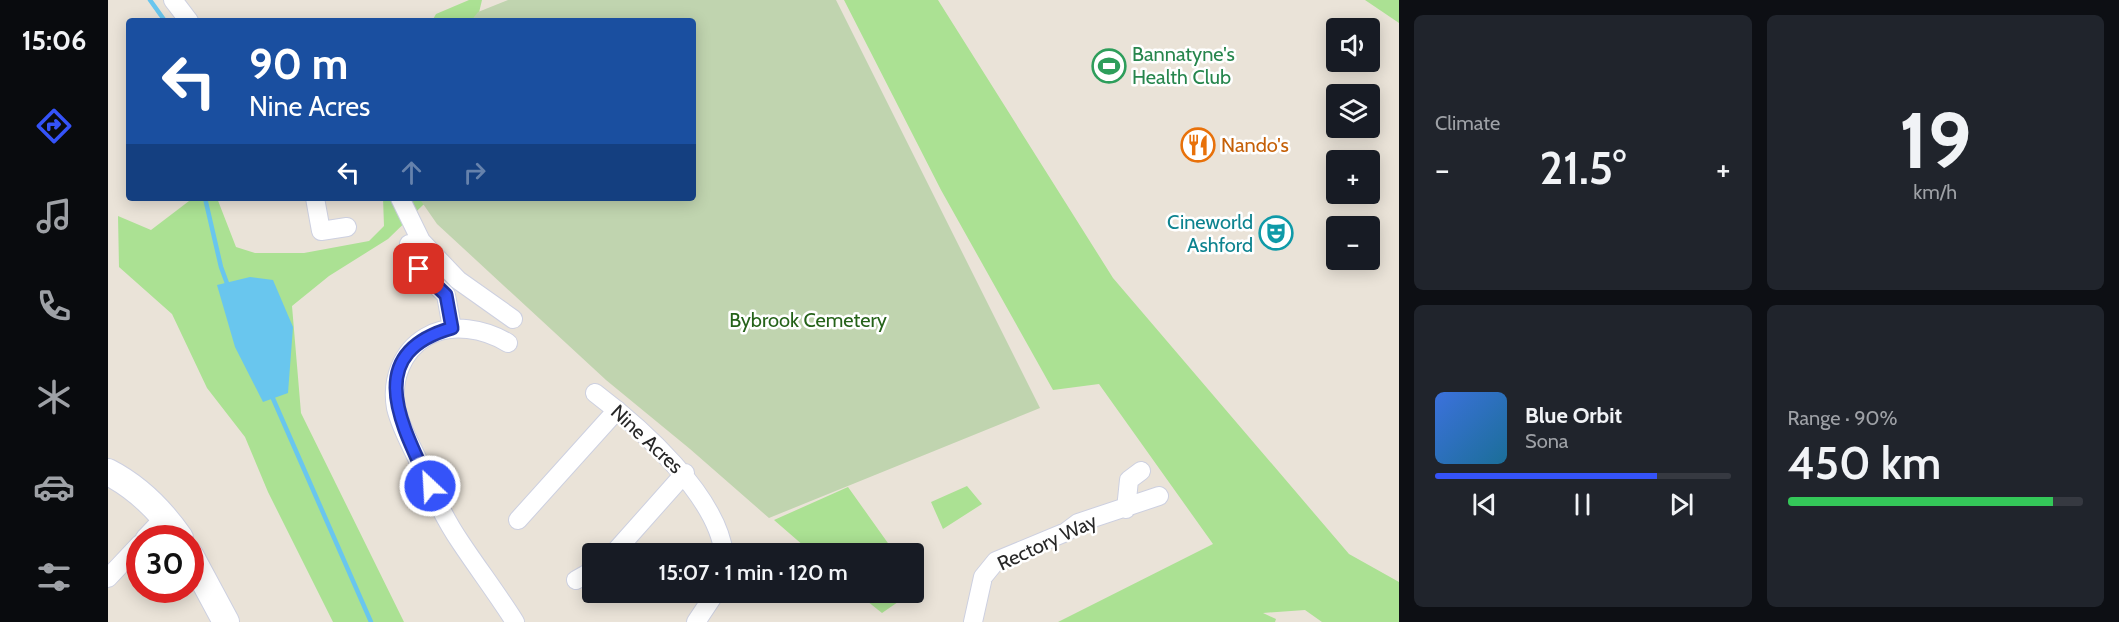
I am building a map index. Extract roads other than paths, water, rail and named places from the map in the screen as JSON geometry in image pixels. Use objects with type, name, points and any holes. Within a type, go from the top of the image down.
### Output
[{"type":"street","points":[[173,0],[187,18]]},
{"type":"street","points":[[316,201],[321,231],[346,227]]},
{"type":"street","points":[[401,201],[421,241],[458,280],[513,319]]},
{"type":"street","points":[[409,244],[419,269],[446,295],[452,328]]},
{"type":"street","points":[[508,343],[494,334],[452,328],[422,339],[401,364],[396,380],[396,406],[402,427],[441,508],[461,543],[486,575],[515,622]]},
{"type":"street","name":"Nine Acres","points":[[595,393],[617,410],[685,473],[717,530],[721,543]]},
{"type":"street","points":[[518,520],[617,410]]},
{"type":"street","points":[[1126,509],[1129,480],[1141,471]]},
{"type":"street","points":[[108,472],[121,478],[165,517],[171,525]]},
{"type":"street","points":[[623,543],[685,473]]},
{"type":"street","name":"Rectory Way","points":[[973,622],[983,577],[996,561],[1066,532],[1078,523],[1126,509],[1159,496]]},
{"type":"street","points":[[157,525],[165,517]]},
{"type":"street","points":[[108,578],[126,559]]},
{"type":"street","points":[[576,580],[582,577]]},
{"type":"street","points":[[204,581],[226,622]]},
{"type":"street","points":[[696,622],[709,603]]},
{"type":"water","points":[[250,277],[273,280],[293,327],[288,393],[263,402],[235,347],[217,285]]},
{"type":"waterway","points":[[150,0],[163,18]]},
{"type":"waterway","points":[[206,201],[221,267],[228,286]]},
{"type":"waterway","points":[[271,394],[371,622]]},
{"type":"place","name":"Bannatyne's Health Club","points":[[1109,66]]},
{"type":"place","name":"Nando's","points":[[1198,145]]},
{"type":"place","name":"Cineworld Ashford","points":[[1276,233]]},
{"type":"park label","name":"Bybrook Cemetery","points":[[808,320]]}]
